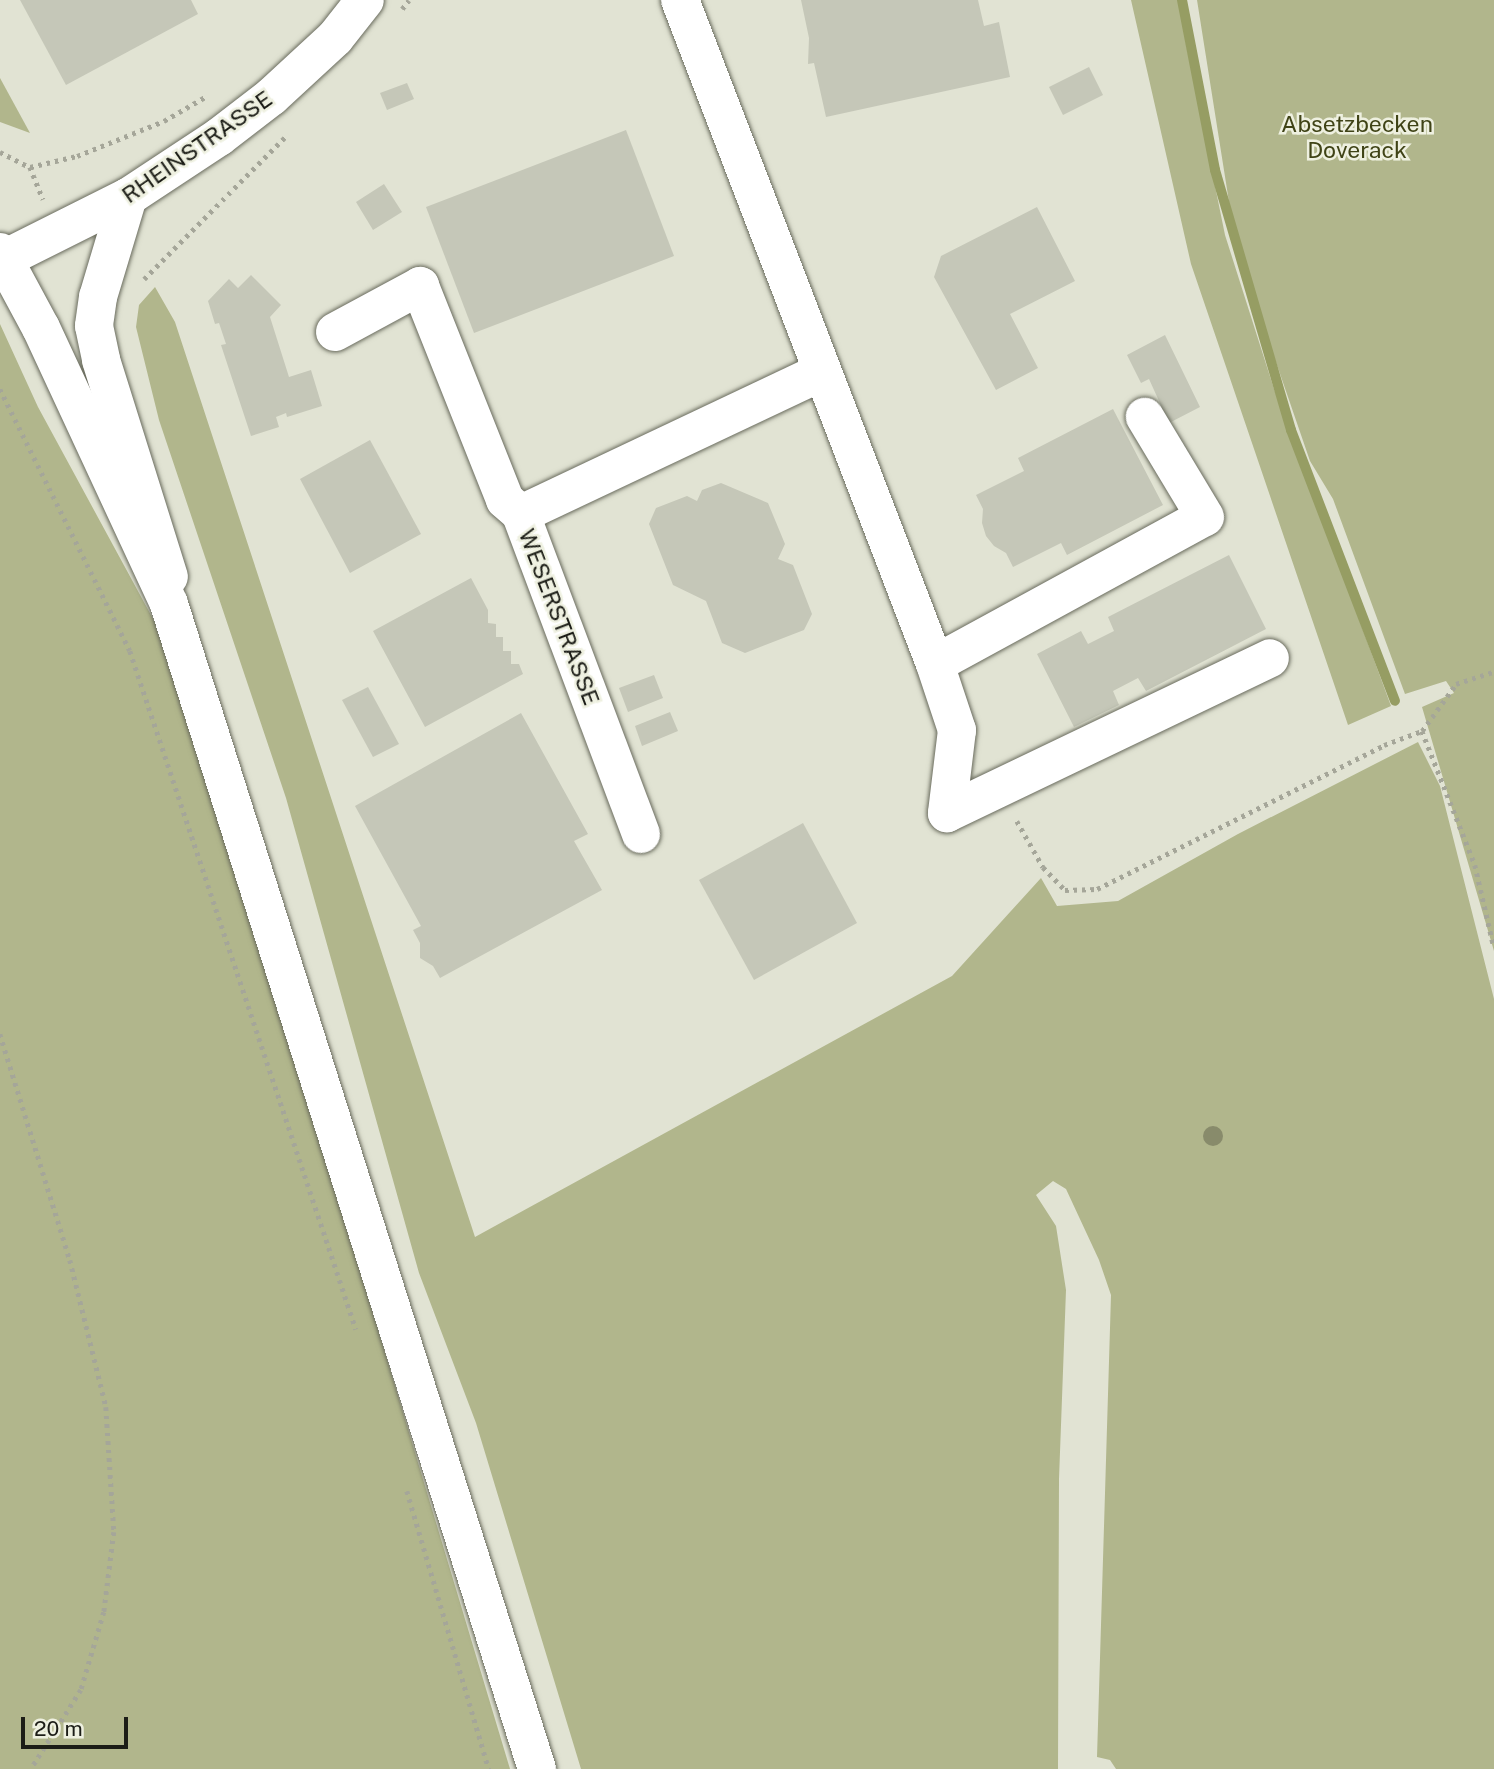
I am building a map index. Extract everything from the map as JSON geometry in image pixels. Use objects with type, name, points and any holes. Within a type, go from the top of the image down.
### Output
[{"type":"street","points":[[680,0],[935,664],[957,730],[947,813],[1270,658]]},
{"type":"street","name":"RHEINSTRASSE","points":[[2,256],[128,197],[219,137],[271,97],[335,38],[383,5]]},
{"type":"street","points":[[128,197],[98,297],[94,326],[101,360],[170,573],[169,604]]},
{"type":"street","points":[[2,256],[41,328],[169,604],[537,1769]]},
{"type":"street","points":[[335,332],[420,286],[505,500],[521,514]]},
{"type":"street","name":"WESERSTRASSE","points":[[641,834],[521,514],[821,372]]},
{"type":"street","points":[[935,664],[1205,517],[1145,417]]},
{"type":"path","points":[[383,5],[409,0]]},
{"type":"path","points":[[0,152],[30,167],[77,156],[164,121],[207,96]]},
{"type":"path","points":[[140,283],[295,127]]},
{"type":"path","points":[[0,389],[130,651],[359,1340]]},
{"type":"path","points":[[1013,813],[1043,867],[1065,890],[1097,889],[1384,745],[1422,731],[1456,684],[1494,672]]},
{"type":"path","points":[[1422,731],[1475,865],[1494,947]]},
{"type":"path","points":[[0,1034],[70,1260],[106,1407],[114,1532],[104,1612],[81,1690],[31,1769]]},
{"type":"path","points":[[405,1484],[489,1769]]},
{"type":"green space","points":[[1131,0],[1182,0],[1186,44],[1225,235],[1274,389],[1391,706],[1348,725],[1191,264]]},
{"type":"green space","name":"Absetzbecken Doverack","points":[[1197,0],[1494,0],[1494,951],[1422,707],[1454,693],[1446,681],[1405,694],[1333,499],[1310,461],[1236,246]]},
{"type":"green space","points":[[0,78],[30,133],[0,122]]},
{"type":"green space","points":[[155,287],[175,322],[475,1237],[952,976],[1041,878],[1057,906],[1118,901],[1238,834],[1418,742],[1440,786],[1494,999],[1494,1769],[1116,1769],[1110,1760],[1097,1757],[1111,1295],[1099,1260],[1066,1189],[1053,1181],[1036,1195],[1056,1226],[1066,1290],[1059,1479],[1058,1769],[581,1769],[476,1423],[419,1273],[286,798],[159,420],[136,327],[139,305]]},
{"type":"green space","points":[[0,324],[38,407],[164,639],[290,1036],[510,1769],[0,1769]]},
{"type":"building","points":[[20,0],[191,0],[198,14],[66,85]]},
{"type":"building","points":[[801,0],[978,0],[984,26],[999,22],[1010,77],[826,117],[814,63],[808,64],[809,38]]},
{"type":"building","points":[[1089,67],[1103,95],[1063,115],[1049,87]]},
{"type":"building","points":[[407,83],[414,99],[387,110],[380,93]]},
{"type":"building","points":[[626,130],[674,256],[474,333],[426,207]]},
{"type":"building","points":[[384,184],[402,212],[373,230],[356,202]]},
{"type":"building","points":[[1037,207],[1075,281],[1010,314],[1038,368],[996,390],[934,277],[941,256]]},
{"type":"building","points":[[251,275],[281,305],[270,317],[289,377],[311,370],[322,406],[287,417],[286,413],[276,417],[279,427],[251,436],[221,345],[226,344],[219,323],[215,324],[208,301],[229,279],[238,288]]},
{"type":"building","points":[[1165,335],[1200,407],[1169,423],[1149,379],[1141,383],[1127,355]]},
{"type":"building","points":[[1113,409],[1163,505],[1067,555],[1061,543],[1013,567],[1006,553],[994,546],[986,536],[982,523],[983,509],[976,495],[1024,471],[1018,458]]},
{"type":"building","points":[[370,440],[421,534],[350,573],[300,479]]},
{"type":"building","points":[[721,483],[768,503],[785,544],[778,559],[793,565],[812,614],[804,630],[745,653],[722,643],[706,601],[673,585],[649,524],[656,508],[687,496],[697,501],[702,490]]},
{"type":"building","points":[[1229,555],[1266,629],[1146,691],[1138,678],[1113,691],[1119,705],[1074,727],[1037,654],[1081,631],[1088,644],[1114,631],[1108,617]]},
{"type":"building","points":[[471,578],[488,610],[488,623],[496,624],[496,637],[503,637],[503,651],[511,651],[511,664],[519,664],[523,674],[425,727],[373,631]]},
{"type":"building","points":[[654,675],[663,698],[628,712],[619,688]]},
{"type":"building","points":[[368,687],[399,744],[373,757],[342,700]]},
{"type":"building","points":[[670,712],[678,731],[642,746],[635,726]]},
{"type":"building","points":[[521,713],[588,834],[574,841],[602,890],[440,978],[433,966],[420,958],[420,943],[413,930],[421,926],[355,806]]},
{"type":"building","points":[[803,823],[857,923],[754,980],[699,880]]},
{"type":"waterway","points":[[1182,0],[1215,170],[1291,430],[1395,701]]}]
